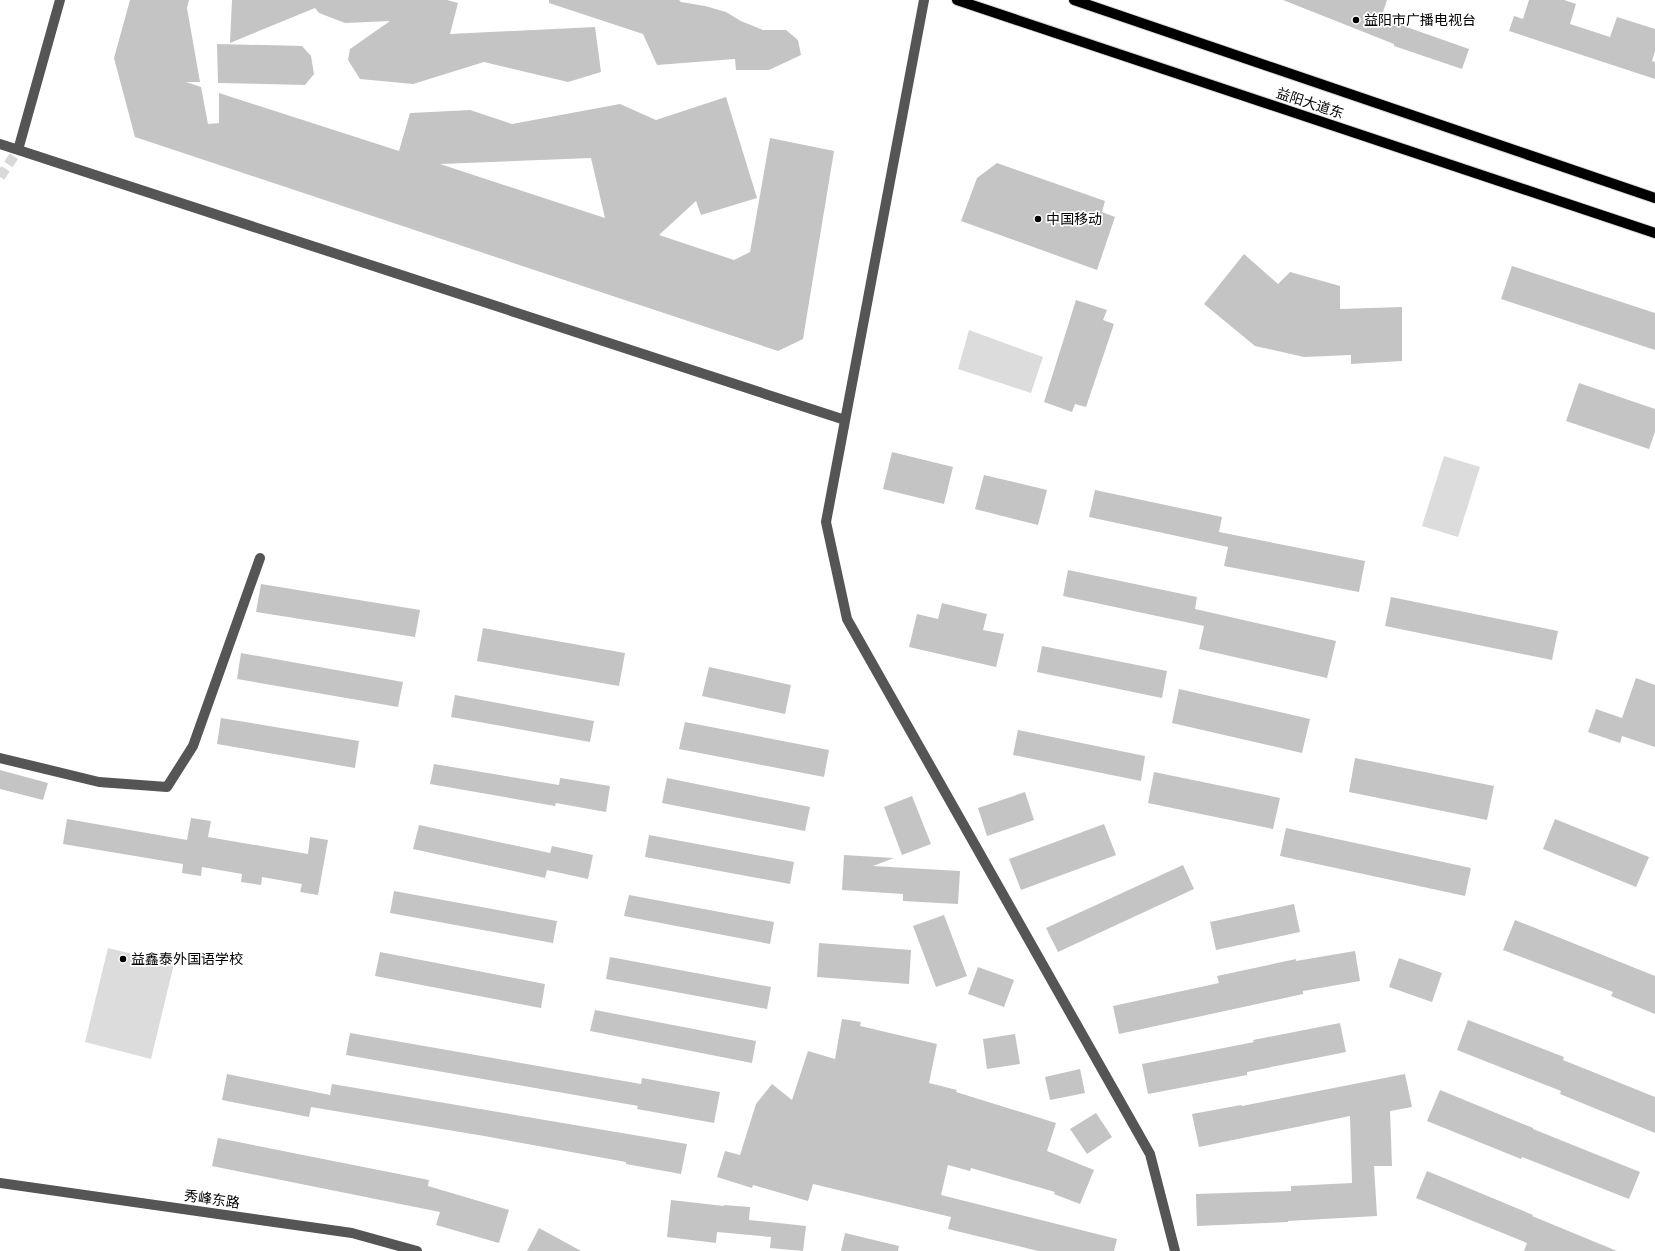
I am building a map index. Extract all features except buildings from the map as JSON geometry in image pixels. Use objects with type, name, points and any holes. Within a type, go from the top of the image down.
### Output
[{"type":"main road","name":"益阳大道东","points":[[957,0],[1655,233]]},
{"type":"main road","points":[[1074,0],[1088,2],[1655,198]]},
{"type":"street","points":[[18,150],[60,0]]},
{"type":"street","points":[[924,0],[826,522],[847,619],[1150,1154],[1175,1251]]},
{"type":"street","points":[[0,144],[845,420]]},
{"type":"street","points":[[0,758],[99,782],[167,787],[193,746],[260,558]]},
{"type":"street","name":"秀峰东路","points":[[0,1183],[352,1233],[417,1251]]},
{"type":"shaded area","points":[[969,330],[1043,357],[1031,393],[958,369]]},
{"type":"shaded area","points":[[1444,456],[1480,467],[1458,537],[1422,526]]},
{"type":"shaded area","points":[[108,948],[174,964],[151,1059],[85,1042]]},
{"type":"tunnel","points":[[0,177],[18,150]]},
{"type":"place","name":"益阳市广播电视台","points":[[1356,20]]},
{"type":"place","name":"中国移动","points":[[1038,219]]},
{"type":"place","name":"益鑫泰外国语学校","points":[[123,959]]}]
